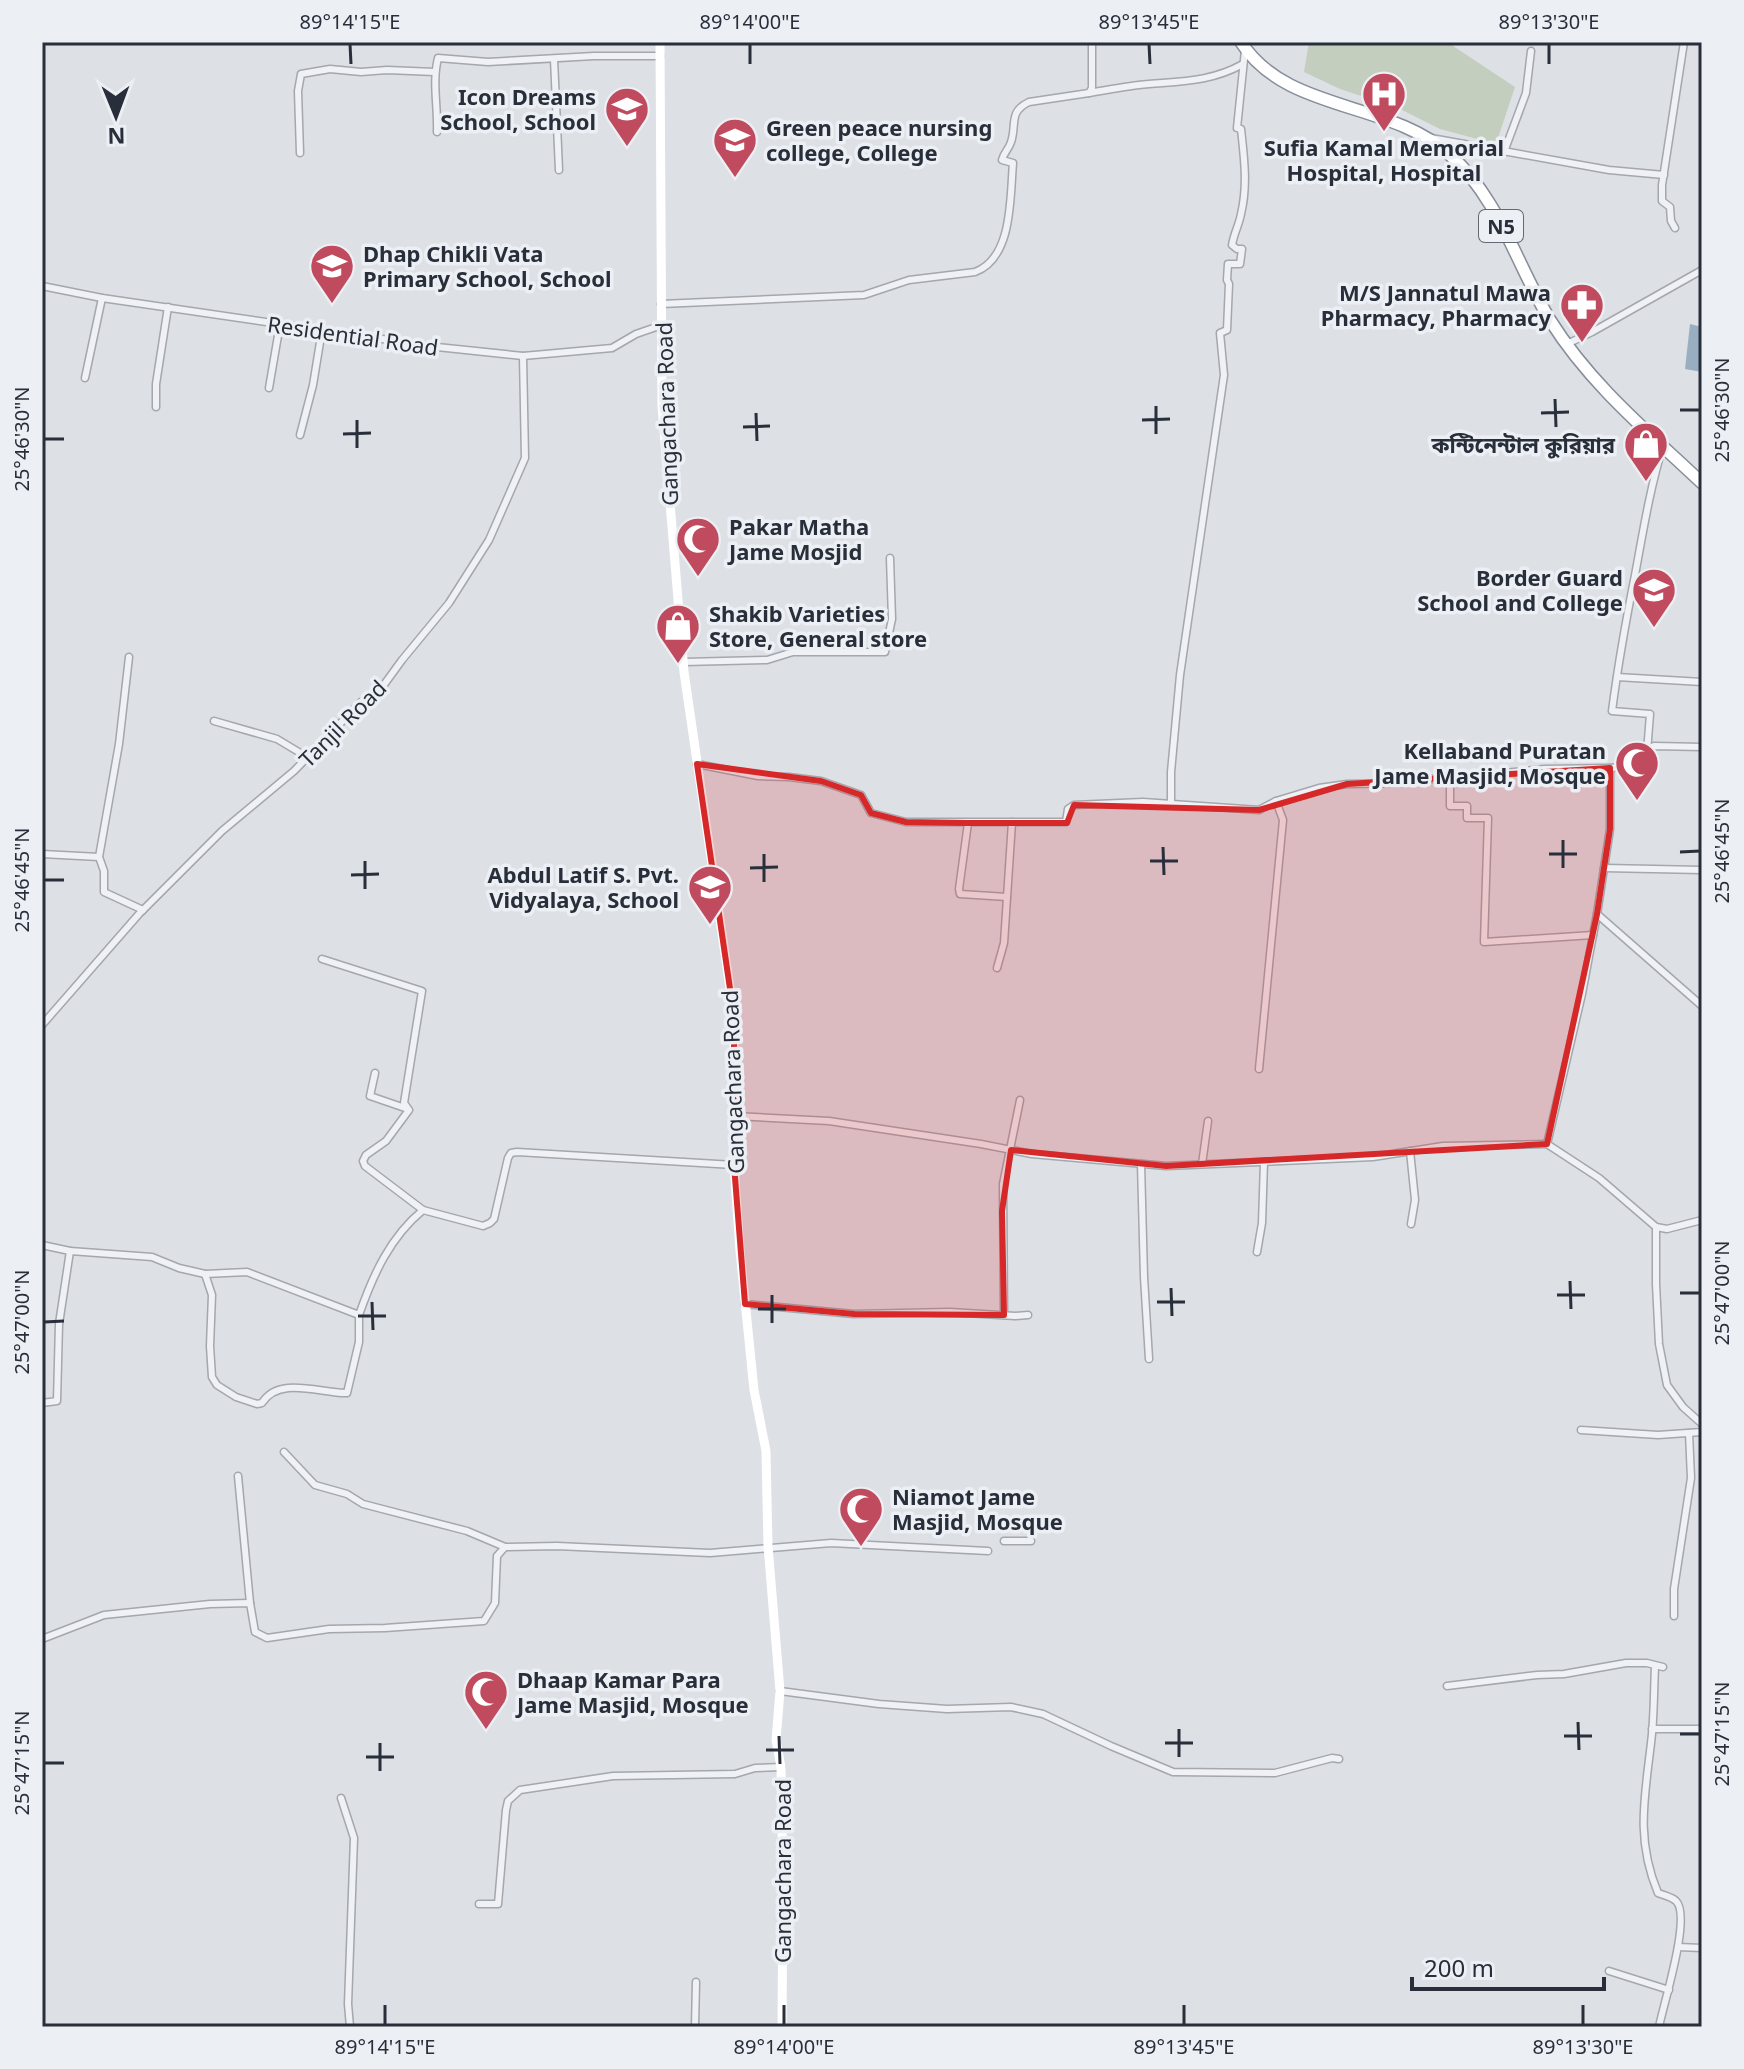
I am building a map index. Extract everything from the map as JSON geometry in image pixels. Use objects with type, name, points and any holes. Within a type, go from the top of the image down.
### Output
[{"type":"highway","name":"N5","points":[[1243,45],[1271,74],[1297,90],[1359,109],[1427,137],[1450,154],[1470,175],[1496,215],[1549,319],[1595,381],[1702,483]]},
{"type":"main road","name":"Gangachara Road","points":[[660,42],[662,406],[684,662],[734,1016],[734,1165],[754,1390],[766,1451],[768,1546],[780,1691],[776,1740],[781,1767],[782,2027]]},
{"type":"street","points":[[1089,93],[1092,88],[1092,42]]},
{"type":"street","points":[[1675,228],[1670,207],[1662,201],[1684,42]]},
{"type":"street","points":[[1171,804],[1180,675],[1224,375],[1220,333],[1227,330],[1228,264],[1240,264],[1242,249],[1232,245],[1241,215],[1246,176],[1241,129],[1237,128],[1243,45]]},
{"type":"street","points":[[1504,152],[1526,93],[1531,51]]},
{"type":"street","points":[[437,132],[435,72],[438,58],[488,62],[660,56]]},
{"type":"street","points":[[554,59],[559,170]]},
{"type":"street","points":[[661,304],[864,295],[909,280],[984,269],[998,253],[1005,234],[1013,163],[1002,160],[1011,142],[1015,116],[1023,105],[1138,85],[1189,81],[1224,74],[1243,64]]},
{"type":"street","points":[[300,153],[298,91],[301,74],[330,69],[435,72]]},
{"type":"street","points":[[1427,137],[1609,170],[1664,175]]},
{"type":"street","points":[[1567,344],[1702,270]]},
{"type":"street","name":"Residential Road","points":[[42,286],[102,298],[437,347],[523,356],[612,348],[636,334],[662,325]]},
{"type":"street","points":[[85,378],[102,298]]},
{"type":"street","points":[[156,407],[156,384],[168,307]]},
{"type":"street","points":[[269,388],[280,324]]},
{"type":"street","points":[[300,435],[313,385],[322,330]]},
{"type":"street","name":"Tanjil Road","points":[[42,1025],[143,910],[222,831],[294,771],[361,702],[378,693],[449,603],[489,540],[525,458],[523,356]]},
{"type":"street","points":[[697,764],[758,776],[821,781],[861,795],[871,813],[906,822],[968,823],[1066,822],[1068,809],[1074,805],[1143,802],[1259,810],[1276,801],[1319,788],[1347,784],[1408,783],[1408,779],[1425,777],[1436,780],[1544,769],[1646,765],[1650,714],[1612,711],[1644,528],[1663,446]]},
{"type":"street","points":[[684,662],[767,660],[793,652],[885,652],[892,619],[890,558]]},
{"type":"street","points":[[129,657],[119,744],[99,857],[104,871],[104,892],[143,910]]},
{"type":"street","points":[[1617,677],[1702,682]]},
{"type":"street","points":[[214,721],[277,739],[307,757]]},
{"type":"street","points":[[1647,749],[1654,746],[1702,747]]},
{"type":"street","points":[[1547,1144],[1597,914],[1610,829],[1610,768]]},
{"type":"street","points":[[1450,778],[1450,806],[1467,806],[1467,818],[1488,818],[1484,942],[1593,935]]},
{"type":"street","points":[[1259,1069],[1283,820],[1276,801]]},
{"type":"street","points":[[997,968],[1004,943],[1012,822]]},
{"type":"street","points":[[968,823],[960,894],[1007,897]]},
{"type":"street","points":[[42,854],[99,857]]},
{"type":"street","points":[[1604,868],[1702,870]]},
{"type":"street","points":[[1597,914],[1702,1006]]},
{"type":"street","points":[[322,959],[422,991],[404,1103],[409,1109]]},
{"type":"street","points":[[375,1073],[370,1096],[409,1109]]},
{"type":"street","points":[[1004,1315],[1003,1184],[1020,1100]]},
{"type":"street","points":[[409,1109],[386,1141],[366,1155],[363,1161],[365,1166],[423,1210],[483,1226],[494,1219],[511,1153],[734,1165]]},
{"type":"street","points":[[735,1116],[829,1121],[1032,1154],[1141,1164],[1373,1157],[1443,1146],[1547,1144],[1599,1178],[1656,1227],[1667,1229],[1702,1220]]},
{"type":"street","points":[[1202,1164],[1208,1121]]},
{"type":"street","points":[[1410,1151],[1415,1200],[1411,1224]]},
{"type":"street","points":[[1257,1252],[1262,1223],[1264,1162]]},
{"type":"street","points":[[1141,1164],[1149,1359]]},
{"type":"street","points":[[205,1274],[212,1295],[210,1346],[212,1377],[217,1385],[236,1397],[257,1404],[280,1389],[306,1388],[347,1393],[359,1342],[359,1315],[375,1273],[390,1245],[423,1210]]},
{"type":"street","points":[[1656,1227],[1659,1344],[1667,1385],[1683,1407],[1702,1424]]},
{"type":"street","points":[[42,1245],[70,1251],[152,1257],[205,1274],[247,1272],[359,1315]]},
{"type":"street","points":[[42,1403],[57,1401],[59,1324],[70,1251]]},
{"type":"street","points":[[745,1304],[854,1314],[950,1312],[1028,1315]]},
{"type":"street","points":[[1581,1430],[1658,1435],[1702,1432]]},
{"type":"street","points":[[1674,1616],[1674,1589],[1691,1478],[1689,1433]]},
{"type":"street","points":[[284,1452],[315,1485],[347,1494],[363,1504],[467,1531],[505,1547],[557,1546],[710,1553],[831,1543],[988,1551]]},
{"type":"street","points":[[238,1476],[255,1632],[267,1638],[329,1629],[484,1621],[495,1603],[497,1556],[505,1547]]},
{"type":"street","points":[[1004,1541],[1031,1541]]},
{"type":"street","points":[[42,1639],[104,1615],[250,1603]]},
{"type":"street","points":[[1447,1686],[1564,1674],[1626,1663],[1663,1667]]},
{"type":"street","points":[[1655,1666],[1642,1819],[1647,1858],[1658,1893],[1675,1900],[1681,1909],[1678,1947],[1659,2027]]},
{"type":"street","points":[[780,1691],[947,1709],[1011,1707],[1043,1714],[1173,1772],[1275,1773],[1332,1758],[1339,1759]]},
{"type":"street","points":[[1652,1729],[1702,1729]]},
{"type":"street","points":[[479,1904],[498,1904],[506,1810],[508,1801],[520,1790],[613,1776],[735,1774],[755,1768],[781,1767]]},
{"type":"street","points":[[341,1798],[354,1838],[348,2004],[350,2027]]},
{"type":"street","points":[[1678,1947],[1702,1948]]},
{"type":"street","points":[[1609,1971],[1669,1990]]},
{"type":"street","points":[[695,2027],[696,1982]]},
{"type":"highlighted area","points":[[697,764],[821,781],[861,795],[871,813],[906,822],[968,823],[1067,823],[1074,805],[1259,810],[1347,784],[1610,768],[1610,829],[1597,914],[1547,1144],[1166,1166],[1011,1150],[1002,1211],[1004,1315],[854,1314],[745,1304],[734,1165],[734,1016]]},
{"type":"green space","points":[[1309,42],[1447,42],[1515,87],[1496,144],[1440,129],[1398,108],[1340,89],[1304,72]]},
{"type":"water","points":[[1690,324],[1702,327],[1702,372],[1685,369]]},
{"type":"place","name":"Sufia Kamal Memorial Hospital, Hospital","points":[[1384,133]]},
{"type":"place","name":"Icon Dreams School, School","points":[[627,148]]},
{"type":"place","name":"Green peace nursing college, College","points":[[735,179]]},
{"type":"place","name":"Dhap Chikli Vata Primary School, School","points":[[332,305]]},
{"type":"place","name":"M/S Jannatul Mawa Pharmacy, Pharmacy","points":[[1582,344]]},
{"type":"place","name":"কন্টিনেন্টাল কুরিয়ার","points":[[1646,483]]},
{"type":"place","name":"Pakar Matha Jame Mosjid","points":[[698,578]]},
{"type":"place","name":"Border Guard School and College","points":[[1654,629]]},
{"type":"place","name":"Shakib Varieties Store, General store","points":[[678,665]]},
{"type":"place","name":"Kellaband Puratan Jame Masjid, Mosque","points":[[1637,802]]},
{"type":"place","name":"Abdul Latif S. Pvt. Vidyalaya, School","points":[[710,926]]},
{"type":"place","name":"Niamot Jame Masjid, Mosque","points":[[861,1548]]},
{"type":"place","name":"Dhaap Kamar Para Jame Masjid, Mosque","points":[[486,1731]]}]
